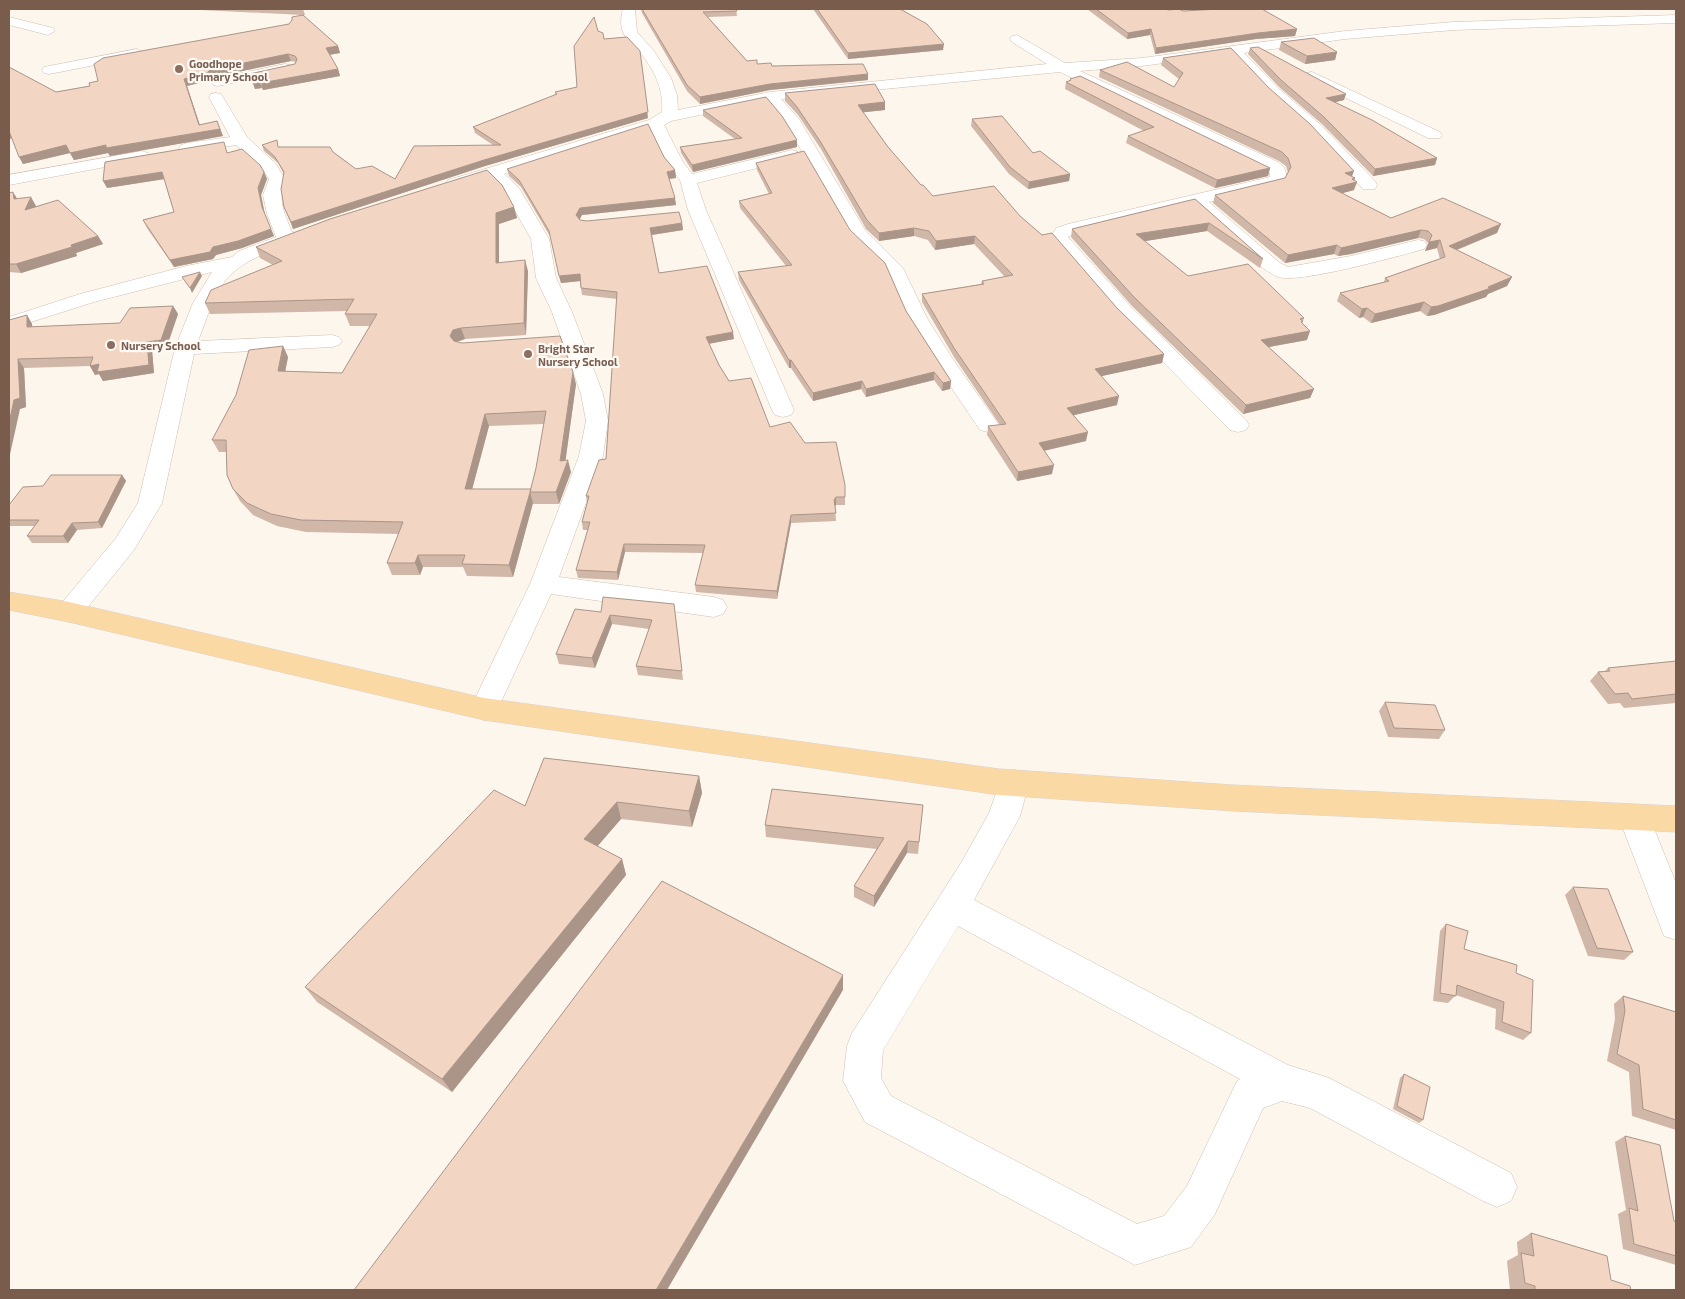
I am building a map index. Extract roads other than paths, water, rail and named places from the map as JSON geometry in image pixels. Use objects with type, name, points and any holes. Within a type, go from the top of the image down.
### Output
[{"type":"main road","points":[[9,601],[69,612],[484,709],[1014,783],[1233,798],[1676,819]]},
{"type":"street","points":[[629,9],[631,33],[648,53],[664,78],[670,92],[670,113],[660,120]]},
{"type":"street","points":[[440,188],[660,120],[770,96],[975,75],[1142,62],[1448,20],[1676,19]]},
{"type":"street","points":[[9,21],[48,31]]},
{"type":"street","points":[[1017,39],[1063,68],[1272,166],[1278,171],[1279,176],[1276,180],[1074,228],[1062,232],[1060,238],[1124,311],[1238,426]]},
{"type":"street","points":[[1257,45],[1281,60]]},
{"type":"street","points":[[1233,49],[1273,91],[1315,128],[1369,185]]},
{"type":"street","points":[[49,70],[151,50]]},
{"type":"street","points":[[286,239],[276,214],[272,195],[277,179],[270,168],[240,140],[217,90],[291,67]]},
{"type":"street","points":[[1298,69],[1434,136]]},
{"type":"street","points":[[770,96],[787,114],[811,150],[858,233],[894,268],[917,318],[942,359],[988,425]]},
{"type":"street","points":[[660,120],[675,163],[688,180],[697,210],[783,410]]},
{"type":"street","points":[[174,150],[240,140]]},
{"type":"street","points":[[688,180],[811,150]]},
{"type":"street","points":[[9,180],[156,154]]},
{"type":"street","points":[[484,709],[542,584],[591,456],[597,421],[592,394],[562,340],[562,312],[546,278],[540,239],[513,192],[492,172]]},
{"type":"street","points":[[1196,199],[1273,267],[1286,273],[1352,262],[1418,245]]},
{"type":"street","points":[[677,212],[697,210]]},
{"type":"street","points":[[69,612],[125,544],[150,503],[185,348],[203,302],[218,277],[235,262],[246,256],[311,230]]},
{"type":"street","points":[[9,322],[87,298],[186,272],[235,262]]},
{"type":"street","points":[[185,348],[332,341]]},
{"type":"street","points":[[542,584],[714,607]]},
{"type":"street","points":[[1014,783],[1004,816],[952,906],[865,1046],[862,1081],[878,1109],[1135,1245],[1177,1233],[1201,1200],[1250,1094],[1282,1082]]},
{"type":"street","points":[[1635,818],[1676,925]]},
{"type":"street","points":[[952,906],[1282,1082],[1316,1091],[1497,1187]]},
{"type":"place","name":"Goodhope Primary School","points":[[179,69]]},
{"type":"place","name":"Nursery School","points":[[111,345]]},
{"type":"place","name":"Bright Star Nursery School","points":[[528,354]]}]
